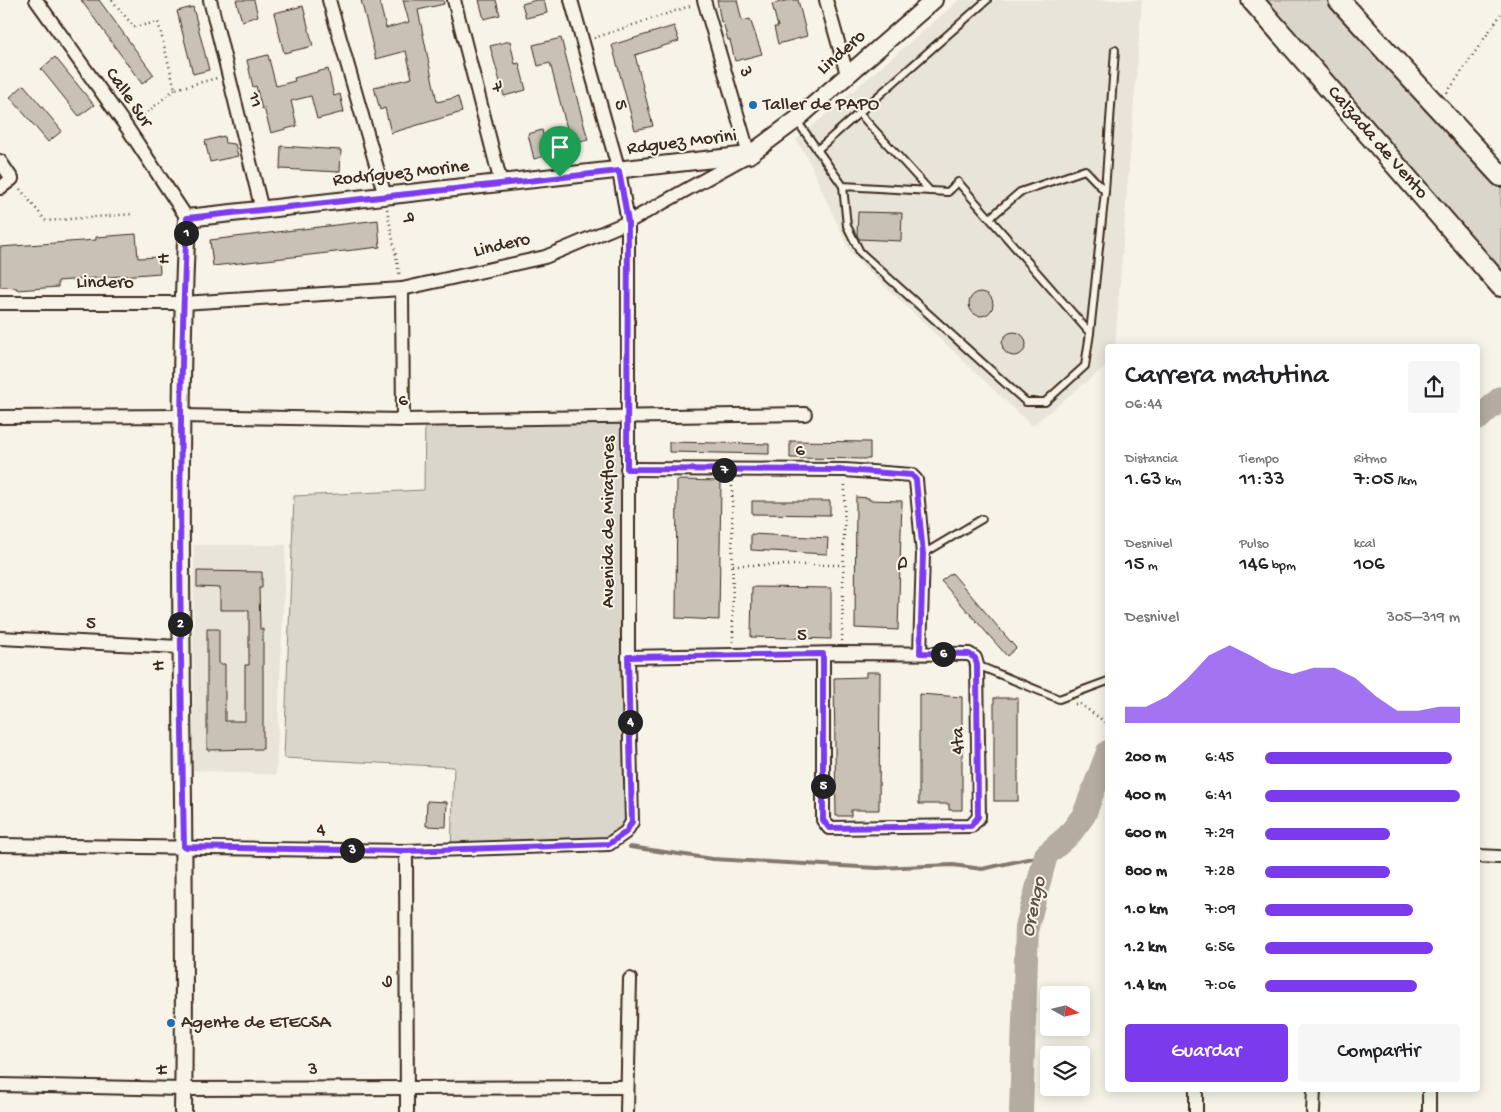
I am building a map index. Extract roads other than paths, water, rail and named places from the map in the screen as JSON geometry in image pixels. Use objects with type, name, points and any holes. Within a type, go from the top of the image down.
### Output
[{"type":"main road","name":"Calzada de Vento","points":[[1252,0],[1501,286]]},
{"type":"main road","points":[[1339,0],[1501,176]]},
{"type":"street","name":"Calle Sur","points":[[36,0],[128,129],[187,218]]},
{"type":"street","name":"11","points":[[210,0],[262,210]]},
{"type":"street","name":"9","points":[[329,0],[385,196]]},
{"type":"street","name":"7","points":[[454,0],[501,183]]},
{"type":"street","name":"5","points":[[571,0],[619,171],[628,222]]},
{"type":"street","points":[[826,0],[847,74]]},
{"type":"street","name":"Lindero","points":[[0,303],[183,303],[402,289],[545,257],[628,222],[749,155],[796,120],[934,0]]},
{"type":"street","name":"3","points":[[704,1],[749,155]]},
{"type":"street","name":"Rdguez Morini","points":[[619,171],[749,155]]},
{"type":"street","points":[[0,161],[12,178],[0,188]]},
{"type":"street","name":"Rodríguez Morine","points":[[187,218],[619,171]]},
{"type":"street","name":"H","points":[[183,1112],[184,847],[180,647],[183,303],[187,218]]},
{"type":"street","name":"Avenida de Miraflores","points":[[628,222],[628,657],[632,822]]},
{"type":"street","points":[[402,289],[403,420]]},
{"type":"street","name":"6","points":[[0,418],[182,416],[403,420],[806,414]]},
{"type":"street","name":"6","points":[[627,469],[845,470],[912,475]]},
{"type":"street","name":"D","points":[[912,475],[916,480],[923,554],[920,653]]},
{"type":"street","name":"5","points":[[0,638],[180,647]]},
{"type":"street","name":"5","points":[[628,657],[920,653],[969,654],[976,662]]},
{"type":"street","name":"4ta","points":[[823,654],[823,820],[829,828],[971,826],[976,822],[978,817],[976,662]]},
{"type":"street","name":"4","points":[[0,845],[406,851],[609,844],[626,832],[632,822]]},
{"type":"street","name":"G","points":[[406,851],[406,1112]]},
{"type":"street","points":[[1480,856],[1499,857]]},
{"type":"street","points":[[627,1112],[630,979]]},
{"type":"street","name":"3","points":[[0,1085],[183,1089],[627,1087]]},
{"type":"street","points":[[1196,1092],[1196,1112]]},
{"type":"street","points":[[1313,1112],[1314,1092]]},
{"type":"street","points":[[1429,1092],[1429,1112]]},
{"type":"lane","points":[[817,150],[987,0]]},
{"type":"lane","points":[[796,120],[843,186],[847,226],[860,252],[1026,402],[1045,402],[1084,366],[1090,333],[1105,191],[1115,50]]},
{"type":"lane","points":[[859,113],[930,191]]},
{"type":"lane","points":[[990,218],[1020,192],[1085,170],[1105,191]]},
{"type":"lane","points":[[843,186],[948,192],[958,182],[1090,333]]},
{"type":"lane","points":[[923,554],[982,519]]},
{"type":"lane","points":[[976,662],[1059,699],[1105,682]]},
{"type":"waterway","name":"Orengo","points":[[1480,417],[1501,398]]},
{"type":"waterway","name":"Orengo","points":[[1021,1112],[1027,927],[1046,855],[1069,835],[1084,815],[1105,760]]},
{"type":"waterway","points":[[630,847],[713,859],[877,868],[953,865],[982,869],[1046,855]]},
{"type":"place","name":"Taller de PAPO","points":[[753,105]]},
{"type":"place","name":"Agente de ETECSA","points":[[171,1023]]}]
